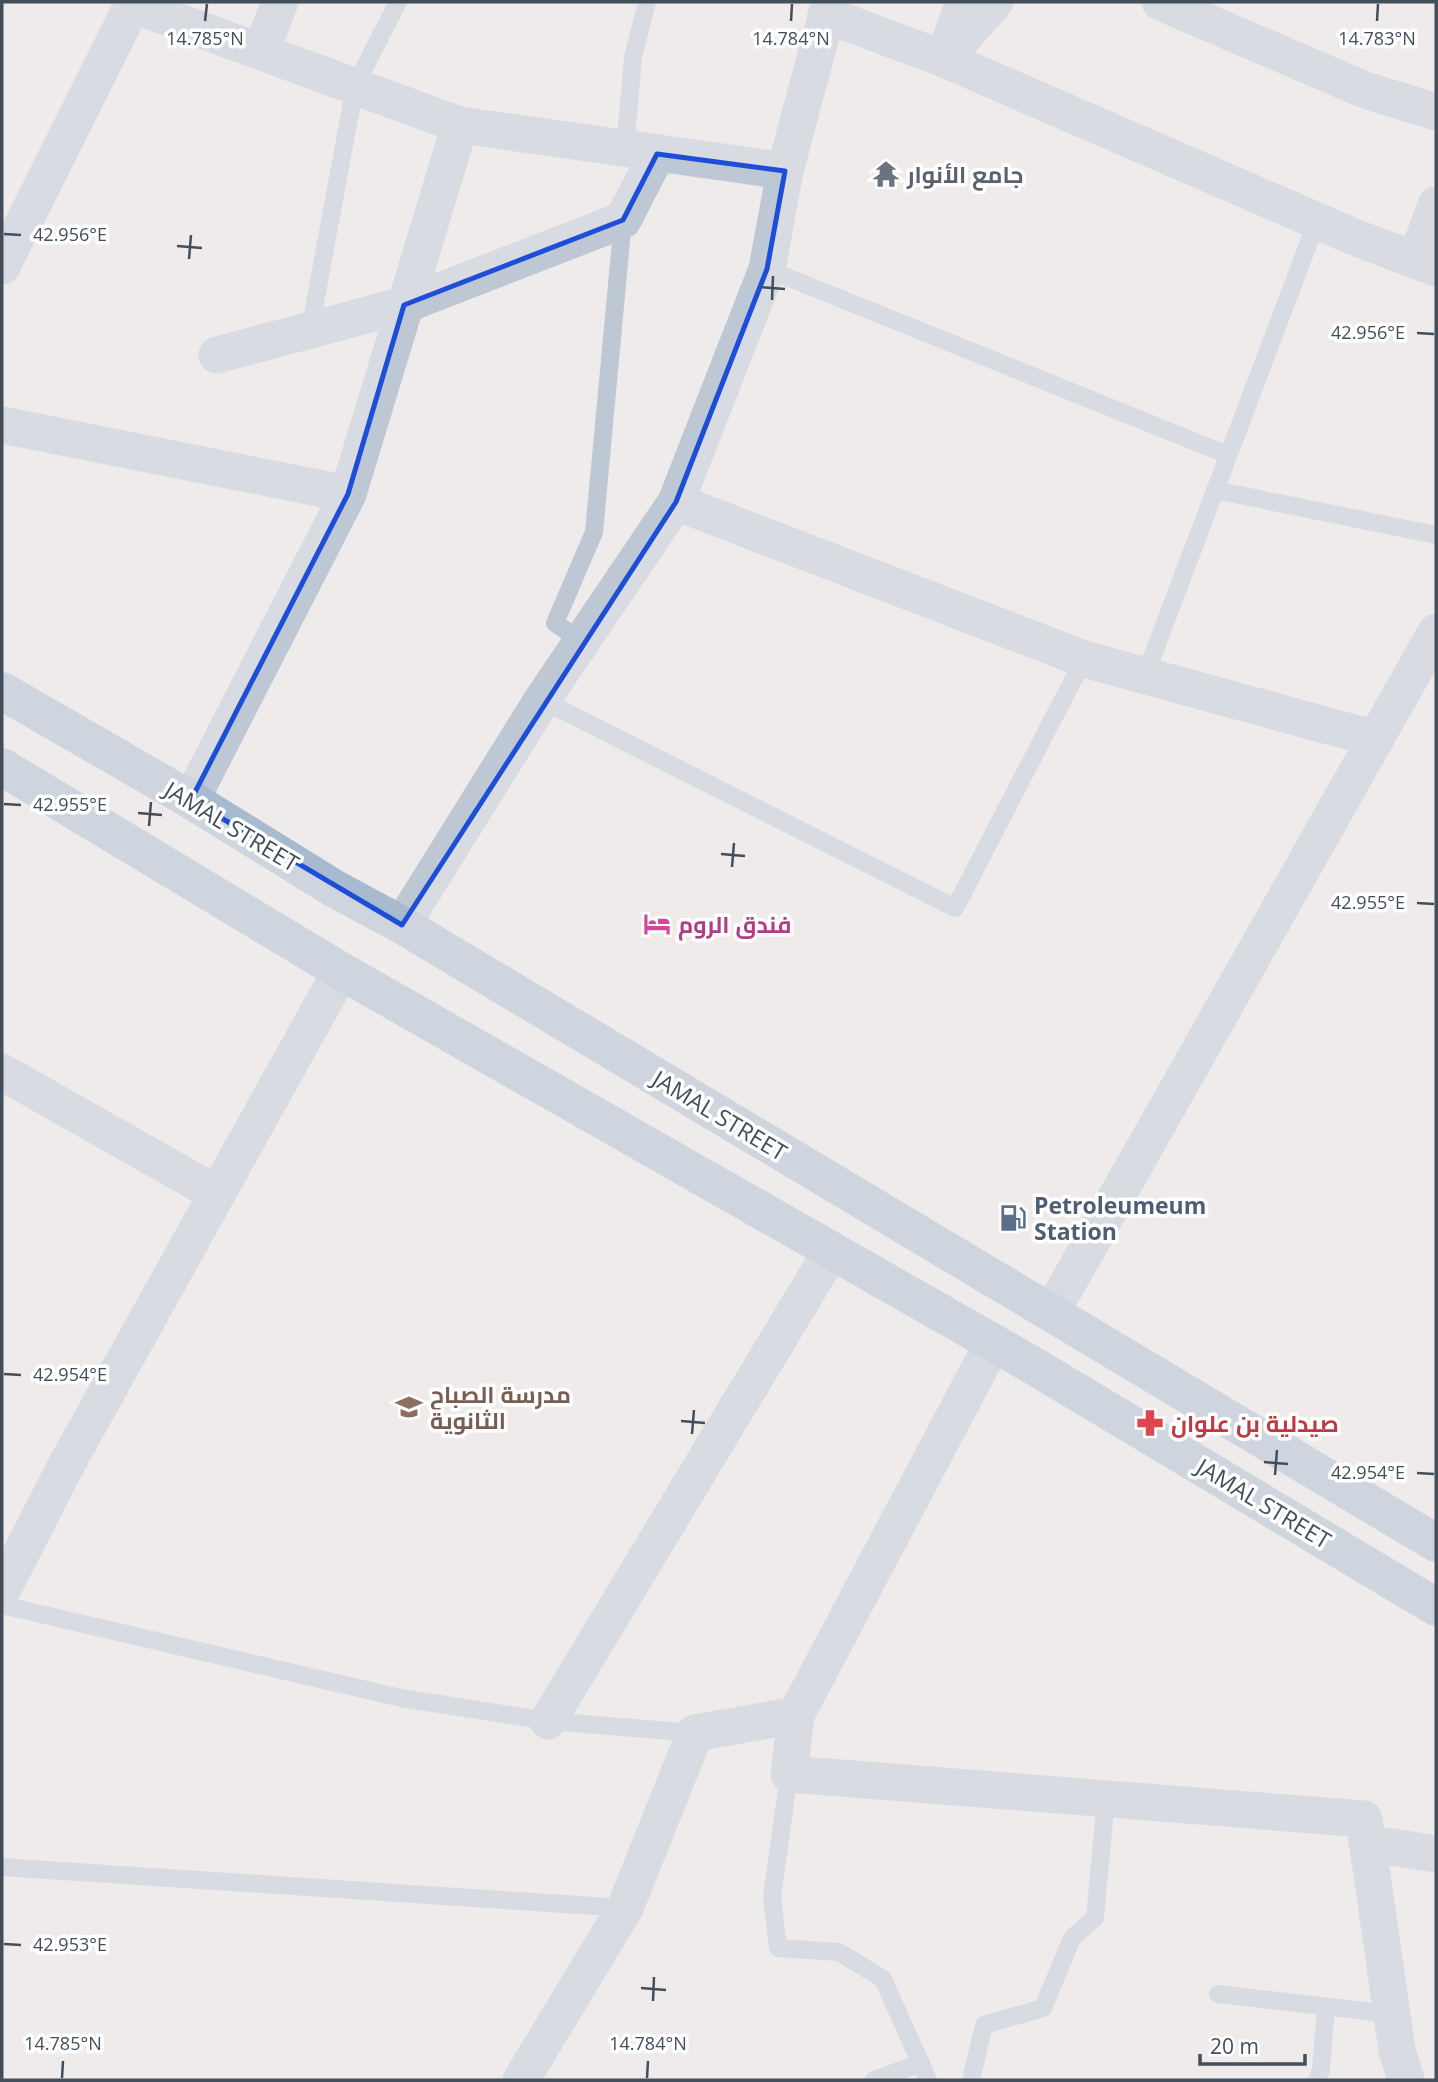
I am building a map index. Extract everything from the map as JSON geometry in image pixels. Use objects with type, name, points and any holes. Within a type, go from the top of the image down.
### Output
[{"type":"main road","name":"JAMAL STREET","points":[[2,691],[191,800],[335,889],[402,925],[1436,1543]]},
{"type":"main road","name":"JAMAL STREET","points":[[2,767],[341,971],[1027,1362],[1436,1606]]},
{"type":"main road","points":[[1027,1362],[1051,1313]]},
{"type":"street","points":[[261,51],[280,2]]},
{"type":"street","points":[[944,59],[964,2]]},
{"type":"street","points":[[944,59],[995,2]]},
{"type":"street","points":[[1160,2],[1365,90],[1436,112]]},
{"type":"street","points":[[2,266],[10,228],[129,3],[460,125],[785,171]]},
{"type":"street","points":[[402,925],[542,700],[676,502],[767,269],[785,171],[828,8],[1317,221],[1426,264],[1436,205]]},
{"type":"street","points":[[191,800],[348,494],[460,125]]},
{"type":"street","points":[[217,355],[404,305],[623,220],[641,152]]},
{"type":"street","points":[[2,425],[348,494]]},
{"type":"street","points":[[676,502],[1084,659],[1376,739]]},
{"type":"street","points":[[1051,1313],[1436,632]]},
{"type":"street","points":[[2,1591],[64,1469],[341,971]]},
{"type":"street","points":[[2,1072],[216,1194]]},
{"type":"street","points":[[548,1721],[832,1250]]},
{"type":"street","points":[[993,1343],[796,1715],[789,1774],[1364,1819],[1396,2050],[1406,2080]]},
{"type":"street","points":[[521,2080],[625,1908],[695,1733],[796,1715]]},
{"type":"street","points":[[1367,1843],[1436,1854]]},
{"type":"lane","points":[[310,330],[355,86],[398,2]]},
{"type":"lane","points":[[641,152],[633,57],[647,2]]},
{"type":"lane","points":[[581,641],[555,623],[594,532],[623,220]]},
{"type":"lane","points":[[1145,676],[1317,221]]},
{"type":"lane","points":[[767,269],[1228,455]]},
{"type":"lane","points":[[1215,490],[1436,535]]},
{"type":"lane","points":[[542,700],[955,908],[1084,659]]},
{"type":"lane","points":[[2,1605],[401,1698],[548,1721],[695,1733]]},
{"type":"lane","points":[[789,1774],[772,1897],[778,1948],[839,1952],[883,1979],[928,2080]]},
{"type":"lane","points":[[971,2080],[984,2025],[1043,2008],[1072,1938],[1095,1919],[1106,1799]]},
{"type":"lane","points":[[2,1867],[625,1908]]},
{"type":"lane","points":[[1218,1994],[1391,2014]]},
{"type":"lane","points":[[1317,2080],[1321,2070],[1326,2006]]},
{"type":"lane","points":[[874,2080],[921,2063]]},
{"type":"highlighted area","points":[[657,154],[785,171],[767,269],[676,502],[402,925],[191,800],[348,494],[404,305],[623,220]]},
{"type":"place","name":"جامع الأنوار","points":[[886,174]]},
{"type":"place","name":"فندق الروم","points":[[657,924]]},
{"type":"place","name":"Petroleumeum Station","points":[[1013,1218]]},
{"type":"place","name":"مدرسة الصباح الثانوية","points":[[409,1407]]},
{"type":"place","name":"صيدلية بن علوان","points":[[1150,1423]]}]
